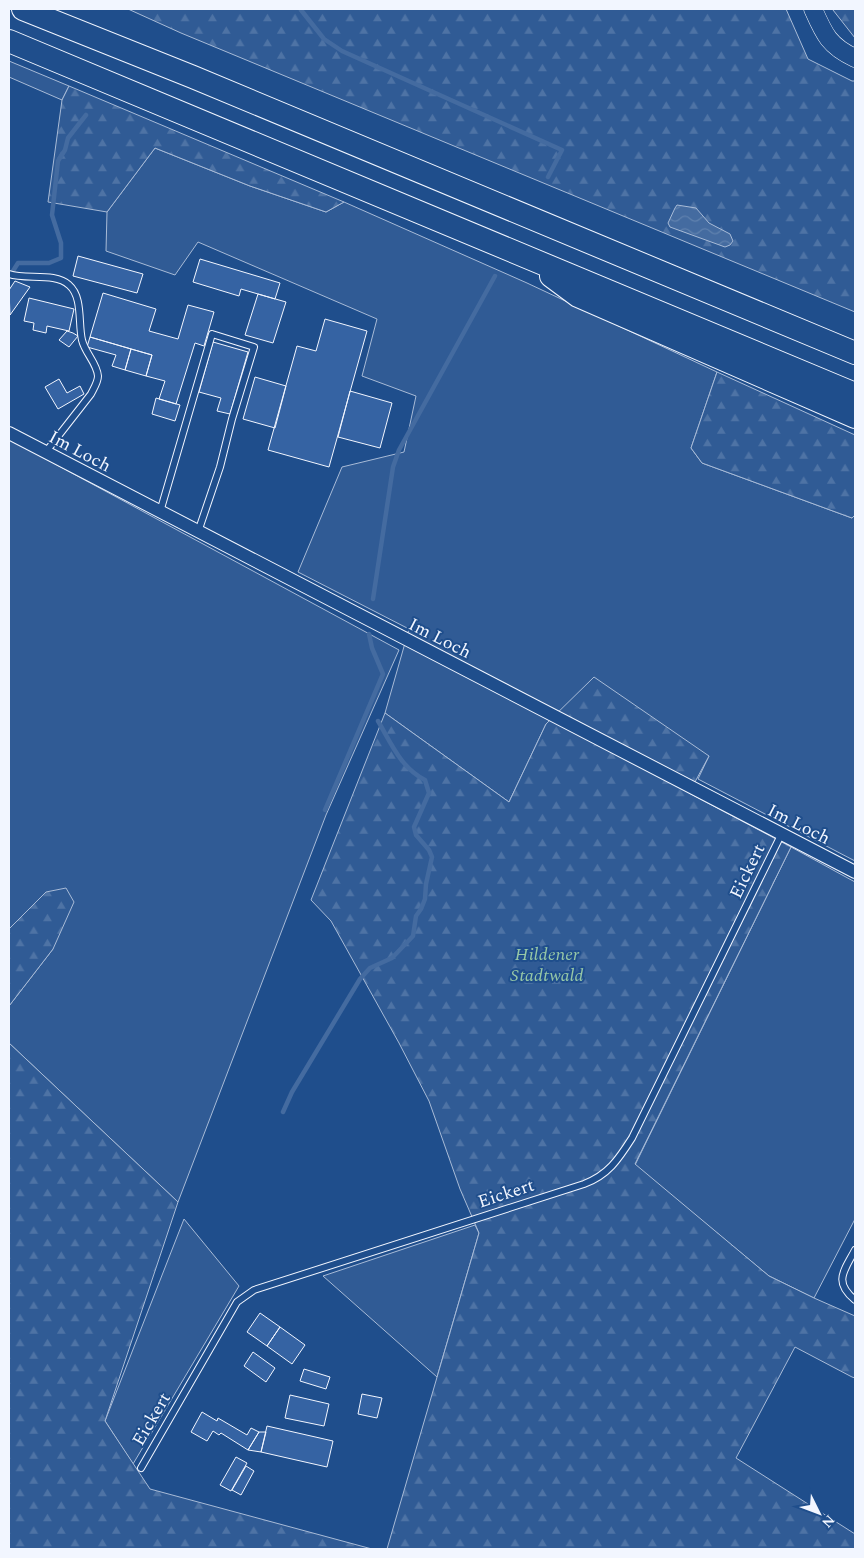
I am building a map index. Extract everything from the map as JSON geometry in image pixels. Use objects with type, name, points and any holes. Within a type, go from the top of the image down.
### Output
[{"type":"highway","points":[[23,9],[193,77],[855,354]]},
{"type":"highway","points":[[9,41],[855,394]]},
{"type":"highway","points":[[520,254],[578,296],[855,417]]},
{"type":"highway","points":[[771,318],[855,344]]},
{"type":"main road","points":[[813,9],[818,23],[832,44],[855,58]]},
{"type":"street","name":"Im Loch","points":[[9,433],[855,872]]},
{"type":"lane","points":[[9,274],[26,278],[35,277],[60,280],[69,284],[76,293],[84,346],[98,375],[91,394],[45,453]]},
{"type":"lane","points":[[160,512],[212,334],[254,347],[220,466],[198,532]]},
{"type":"lane","name":"Eickert","points":[[141,1468],[238,1302],[254,1290],[584,1184],[596,1179],[608,1170],[632,1138],[781,835]]},
{"type":"lane","points":[[855,1250],[846,1268],[842,1286],[846,1293],[855,1300]]},
{"type":"shaded area","points":[[9,61],[69,86],[62,100],[9,77]]},
{"type":"shaded area","points":[[155,148],[250,186],[326,212],[344,202],[527,283],[717,372],[691,448],[702,463],[852,518],[855,515],[855,861],[698,779],[709,756],[546,724],[509,802],[385,713],[409,629],[298,572],[342,467],[404,452],[416,396],[362,376],[377,319],[198,242],[175,275],[106,251],[107,212]]},
{"type":"shaded area","points":[[9,439],[399,650],[326,815],[178,1202],[9,1043],[9,1006],[53,949],[46,892],[9,929]]},
{"type":"shaded area","points":[[791,847],[855,882],[855,1219],[814,1298],[769,1276],[635,1165]]},
{"type":"shaded area","points":[[184,1219],[239,1286],[133,1464],[105,1421]]},
{"type":"shaded area","points":[[475,1225],[479,1233],[437,1377],[323,1276]]},
{"type":"green space","points":[[128,9],[786,9],[808,59],[855,81],[855,312],[181,33]]},
{"type":"green space","points":[[855,9],[855,38],[833,10]]},
{"type":"green space","points":[[69,86],[344,202],[326,212],[250,186],[155,148],[107,212],[48,202],[62,100]]},
{"type":"green space","points":[[717,372],[855,435],[855,515],[852,518],[702,463],[691,448]]},
{"type":"green space","name":"Hildener Stadtwald","points":[[594,677],[709,756],[689,793],[791,847],[635,1164],[769,1276],[855,1316],[855,1378],[795,1347],[736,1458],[855,1534],[855,1549],[387,1549],[479,1233],[460,1189],[429,1101],[331,921],[311,900],[385,713],[509,802],[546,724]]},
{"type":"green space","points":[[66,888],[74,902],[53,949],[9,1006],[9,929],[46,892]]},
{"type":"green space","points":[[9,1043],[178,1202],[105,1421],[150,1489],[372,1549],[9,1549]]},
{"type":"water","points":[[677,205],[696,208],[709,223],[730,234],[733,241],[725,247],[670,227],[668,223]]},
{"type":"building","points":[[78,256],[143,274],[137,293],[73,276]]},
{"type":"building","points":[[200,259],[280,283],[275,299],[241,289],[239,296],[193,282]]},
{"type":"building","points":[[15,281],[30,287],[10,315],[9,290]]},
{"type":"building","points":[[103,293],[156,309],[149,331],[178,339],[188,305],[214,312],[204,346],[195,343],[176,404],[159,399],[165,381],[146,376],[152,355],[90,337]]},
{"type":"building","points":[[258,294],[286,302],[273,343],[245,335]]},
{"type":"building","points":[[29,298],[74,309],[69,331],[47,326],[46,333],[33,330],[34,323],[24,321]]},
{"type":"building","points":[[325,319],[367,331],[329,467],[268,450],[297,346],[316,351]]},
{"type":"building","points":[[67,331],[78,336],[69,347],[59,340]]},
{"type":"building","points":[[90,337],[131,349],[125,370],[112,366],[116,355],[87,347]]},
{"type":"building","points":[[213,342],[248,352],[230,414],[217,411],[221,398],[199,392]]},
{"type":"building","points":[[131,349],[152,355],[146,376],[125,370]]},
{"type":"building","points":[[255,377],[286,386],[275,428],[243,419]]},
{"type":"building","points":[[59,379],[67,393],[80,386],[84,394],[58,409],[45,387]]},
{"type":"building","points":[[350,391],[392,403],[380,448],[338,437]]},
{"type":"building","points":[[156,398],[180,405],[175,421],[152,414]]},
{"type":"building","points":[[260,1313],[280,1327],[267,1346],[247,1332]]},
{"type":"building","points":[[280,1327],[305,1345],[292,1364],[267,1346]]},
{"type":"building","points":[[253,1352],[275,1368],[266,1382],[244,1366]]},
{"type":"building","points":[[304,1369],[330,1377],[326,1389],[300,1381]]},
{"type":"building","points":[[362,1394],[382,1398],[377,1418],[358,1414]]},
{"type":"building","points":[[290,1395],[329,1404],[324,1426],[285,1418]]},
{"type":"building","points":[[202,1412],[217,1421],[218,1418],[247,1435],[251,1428],[259,1432],[248,1450],[221,1433],[219,1435],[213,1431],[207,1441],[191,1432]]},
{"type":"building","points":[[267,1426],[333,1441],[327,1467],[261,1452]]},
{"type":"building","points":[[259,1432],[266,1432],[261,1452],[248,1450]]},
{"type":"building","points":[[236,1457],[247,1463],[231,1491],[220,1485]]},
{"type":"building","points":[[246,1466],[254,1471],[241,1495],[232,1490]]},
{"type":"waterway","points":[[301,10],[324,39],[342,51],[562,150],[548,177]]},
{"type":"waterway","points":[[13,271],[18,263],[49,263],[61,258],[61,243],[52,215],[58,161],[65,150],[68,138],[86,115]]},
{"type":"waterway","points":[[373,599],[393,467],[399,450],[495,276]]},
{"type":"waterway","points":[[325,810],[383,674],[372,648],[369,634]]},
{"type":"waterway","points":[[283,1112],[292,1092],[360,979],[370,968],[392,958],[413,936],[416,916],[425,899],[432,857],[429,850],[416,835],[414,827],[429,793],[425,780],[409,769],[403,762],[378,721]]}]
